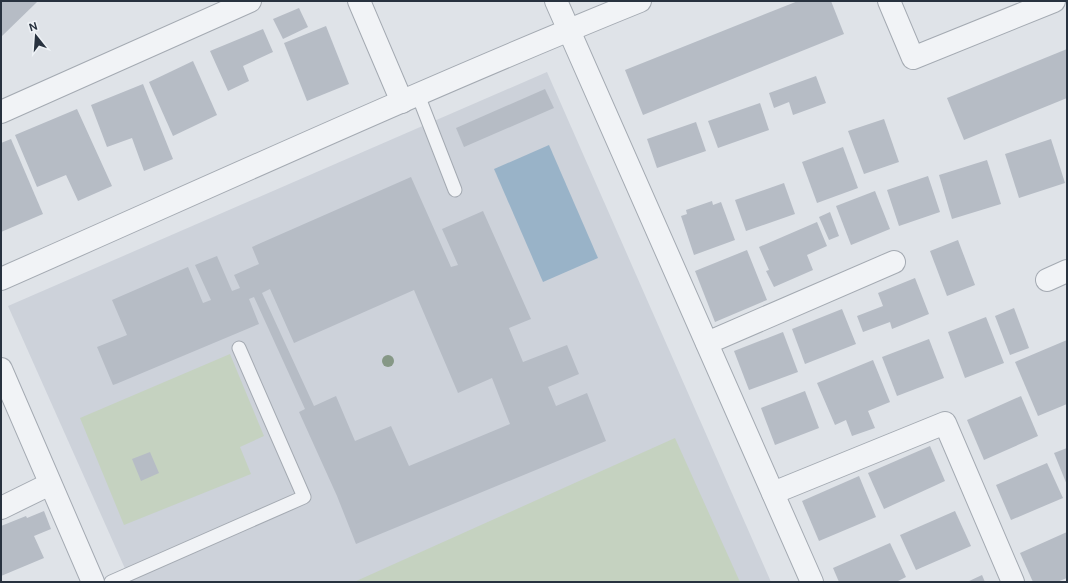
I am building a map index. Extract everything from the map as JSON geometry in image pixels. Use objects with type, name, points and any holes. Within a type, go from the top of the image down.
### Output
[{"type":"street","points":[[1,112],[250,1]]},
{"type":"street","points":[[359,1],[410,98]]},
{"type":"street","points":[[556,1],[812,582]]},
{"type":"street","points":[[1,279],[410,98],[640,1]]},
{"type":"street","points":[[889,1],[913,58],[1054,1]]},
{"type":"street","points":[[707,343],[894,262]]},
{"type":"street","points":[[1047,280],[1067,272]]},
{"type":"street","points":[[1,369],[93,582]]},
{"type":"street","points":[[773,493],[945,423],[1013,582]]},
{"type":"street","points":[[1,508],[50,484]]},
{"type":"lane","points":[[410,98],[455,190]]},
{"type":"lane","points":[[111,582],[304,497],[239,348]]},
{"type":"shaded area","points":[[547,72],[771,582],[131,582],[8,306]]},
{"type":"green space","points":[[230,354],[264,436],[240,447],[251,474],[124,525],[80,418]]},
{"type":"green space","points":[[675,438],[740,582],[354,582]]},
{"type":"water","points":[[549,145],[598,258],[543,282],[494,169]]},
{"type":"building","points":[[1,1],[35,1],[37,2],[1,37]]},
{"type":"building","points":[[798,1],[831,1],[844,34],[643,115],[625,70]]},
{"type":"building","points":[[299,8],[308,27],[283,39],[273,19]]},
{"type":"building","points":[[326,26],[349,84],[307,101],[284,43]]},
{"type":"building","points":[[263,29],[273,52],[243,66],[249,81],[228,91],[210,51]]},
{"type":"building","points":[[1067,49],[1067,98],[964,140],[947,98]]},
{"type":"building","points":[[193,61],[217,115],[173,136],[149,82]]},
{"type":"building","points":[[816,76],[826,103],[793,115],[789,102],[774,108],[769,93]]},
{"type":"building","points":[[143,84],[173,159],[144,171],[132,138],[107,147],[91,105]]},
{"type":"building","points":[[545,89],[554,108],[464,147],[456,128]]},
{"type":"building","points":[[760,103],[769,130],[718,148],[708,121]]},
{"type":"building","points":[[77,109],[112,186],[78,201],[66,175],[37,187],[15,135]]},
{"type":"building","points":[[884,119],[899,162],[864,174],[848,131]]},
{"type":"building","points":[[696,122],[706,151],[657,168],[647,139]]},
{"type":"building","points":[[11,139],[43,214],[1,232],[1,143]]},
{"type":"building","points":[[1051,139],[1065,183],[1019,198],[1005,154]]},
{"type":"building","points":[[843,147],[858,188],[817,203],[802,162]]},
{"type":"building","points":[[987,160],[1001,204],[952,219],[939,175]]},
{"type":"building","points":[[928,176],[940,212],[899,226],[887,190]]},
{"type":"building","points":[[411,177],[451,267],[458,265],[442,229],[483,211],[531,319],[509,328],[523,362],[567,345],[579,374],[548,387],[556,406],[587,393],[606,441],[356,544],[337,496],[299,412],[305,409],[254,297],[249,299],[259,324],[113,385],[97,347],[127,335],[112,300],[188,267],[203,303],[211,300],[195,265],[217,256],[232,291],[240,288],[234,275],[259,264],[252,247]],"holes":[[[270,289],[294,343],[414,290],[458,393],[492,378],[510,424],[409,466],[391,426],[355,441],[336,396],[314,406],[262,293]]]},
{"type":"building","points":[[784,183],[795,214],[746,231],[735,200]]},
{"type":"building","points":[[875,191],[890,229],[851,245],[836,206]]},
{"type":"building","points":[[712,201],[713,205],[721,202],[735,240],[694,255],[681,216],[687,214],[686,210]]},
{"type":"building","points":[[830,212],[839,236],[829,240],[819,217]]},
{"type":"building","points":[[817,222],[827,246],[807,255],[813,270],[774,287],[766,271],[769,270],[759,247]]},
{"type":"building","points":[[958,240],[975,285],[947,296],[930,251]]},
{"type":"building","points":[[747,250],[767,300],[715,322],[695,271]]},
{"type":"building","points":[[915,278],[929,314],[892,329],[890,322],[863,332],[857,316],[883,306],[878,293]]},
{"type":"building","points":[[1014,308],[1029,348],[1010,355],[995,316]]},
{"type":"building","points":[[842,309],[856,344],[805,364],[792,329]]},
{"type":"building","points":[[986,317],[1004,363],[965,378],[948,332]]},
{"type":"building","points":[[783,332],[798,372],[749,390],[734,351]]},
{"type":"building","points":[[929,339],[944,378],[897,396],[882,357]]},
{"type":"building","points":[[1067,340],[1067,404],[1038,416],[1015,362]]},
{"type":"building","points":[[873,360],[890,402],[868,411],[875,428],[852,436],[846,420],[835,425],[817,383]]},
{"type":"building","points":[[805,391],[819,428],[775,445],[761,408]]},
{"type":"building","points":[[1021,396],[1038,436],[984,460],[967,420]]},
{"type":"building","points":[[930,446],[945,481],[884,509],[868,473]]},
{"type":"building","points":[[1067,448],[1067,485],[1054,453]]},
{"type":"building","points":[[150,452],[159,473],[141,481],[132,459]]},
{"type":"building","points":[[1047,463],[1063,498],[1011,520],[996,485]]},
{"type":"building","points":[[859,476],[876,517],[819,541],[802,501]]},
{"type":"building","points":[[44,511],[51,529],[34,536],[44,558],[1,576],[1,526],[26,516],[27,518]]},
{"type":"building","points":[[955,511],[971,546],[916,570],[900,535]]},
{"type":"building","points":[[1067,532],[1067,578],[1057,582],[1033,582],[1020,553]]},
{"type":"building","points":[[890,543],[906,577],[896,582],[839,582],[833,568]]},
{"type":"building","points":[[982,575],[985,582],[967,582]]}]
